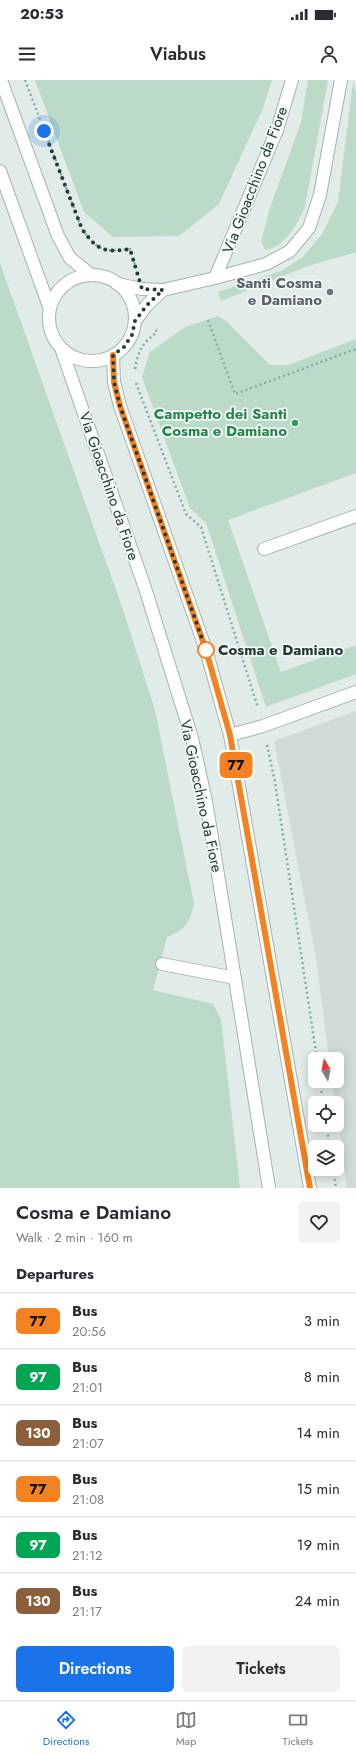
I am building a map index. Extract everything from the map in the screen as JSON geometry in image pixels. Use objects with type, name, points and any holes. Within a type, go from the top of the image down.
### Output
[{"type":"street","points":[[1,80],[58,236],[70,258],[91,275]]},
{"type":"street","name":"Via Gioacchino da Fiore","points":[[215,278],[277,130],[292,80]]},
{"type":"street","points":[[118,284],[128,294],[133,307],[135,321],[132,335],[124,347],[113,355],[100,360],[86,361],[72,356],[61,348],[53,336],[49,322],[50,309],[55,296],[65,285],[77,278],[91,275],[105,277],[118,284],[142,289],[163,290],[266,264],[290,251],[309,228],[320,195],[341,80]]},
{"type":"street","points":[[0,171],[50,309]]},
{"type":"street","points":[[135,321],[147,305],[163,290]]},
{"type":"street","name":"Via Gioacchino da Fiore","points":[[61,348],[145,588],[192,738],[206,801],[268,1188]]},
{"type":"street","points":[[113,355],[114,382],[120,406],[206,650],[230,735],[310,1188]]},
{"type":"street","points":[[264,549],[356,516]]},
{"type":"street","points":[[230,735],[263,726],[356,692]]},
{"type":"street","points":[[162,964],[235,978]]},
{"type":"path","points":[[25,80],[82,229],[90,241],[100,249],[113,252],[130,249],[142,289]]},
{"type":"path","points":[[208,320],[235,394],[356,349]]},
{"type":"path","points":[[334,1176],[336,1188]]},
{"type":"shaded area","points":[[356,711],[356,1188],[347,1188],[344,1166],[344,1140],[341,1140],[339,1132],[344,1132],[344,1096],[334,1096],[333,1088],[344,1088],[344,1052],[328,1052],[316,958],[274,741]]},
{"type":"green space","points":[[35,80],[272,80],[263,108],[219,204],[179,236],[113,237],[84,212]]},
{"type":"green space","points":[[308,80],[328,80],[305,207],[285,240],[272,248],[265,250],[261,241],[270,208],[301,122]]},
{"type":"green space","points":[[353,82],[356,92],[356,252],[305,267],[221,301],[218,292],[281,271],[303,257],[322,234],[338,202]]},
{"type":"green space","points":[[0,263],[122,607],[155,710],[194,904],[191,916],[186,925],[178,932],[167,937],[153,990],[213,1004],[221,1019],[240,1188],[0,1188]]},
{"type":"green space","points":[[218,316],[226,321],[270,365],[288,365],[356,339],[356,473],[228,520],[281,672],[356,645],[356,674],[266,707],[206,523],[190,508],[142,377],[150,352],[185,327]]},
{"type":"bus line","name":"77","points":[[113,355],[114,382],[120,406],[206,650],[230,735],[306,1156],[310,1188]]},
{"type":"place","name":"Santi Cosma e Damiano","points":[[330,292]]},
{"type":"place","name":"Campetto dei Santi Cosma e Damiano","points":[[295,423]]},
{"type":"place","name":"Cosma e Damiano","points":[[206,650]]},
{"type":"route","points":[[44,131],[82,229],[90,241],[100,249],[113,252],[130,249],[142,289],[163,290],[147,305],[135,321],[132,335],[124,347],[113,355],[114,382],[120,406],[206,650]]}]
